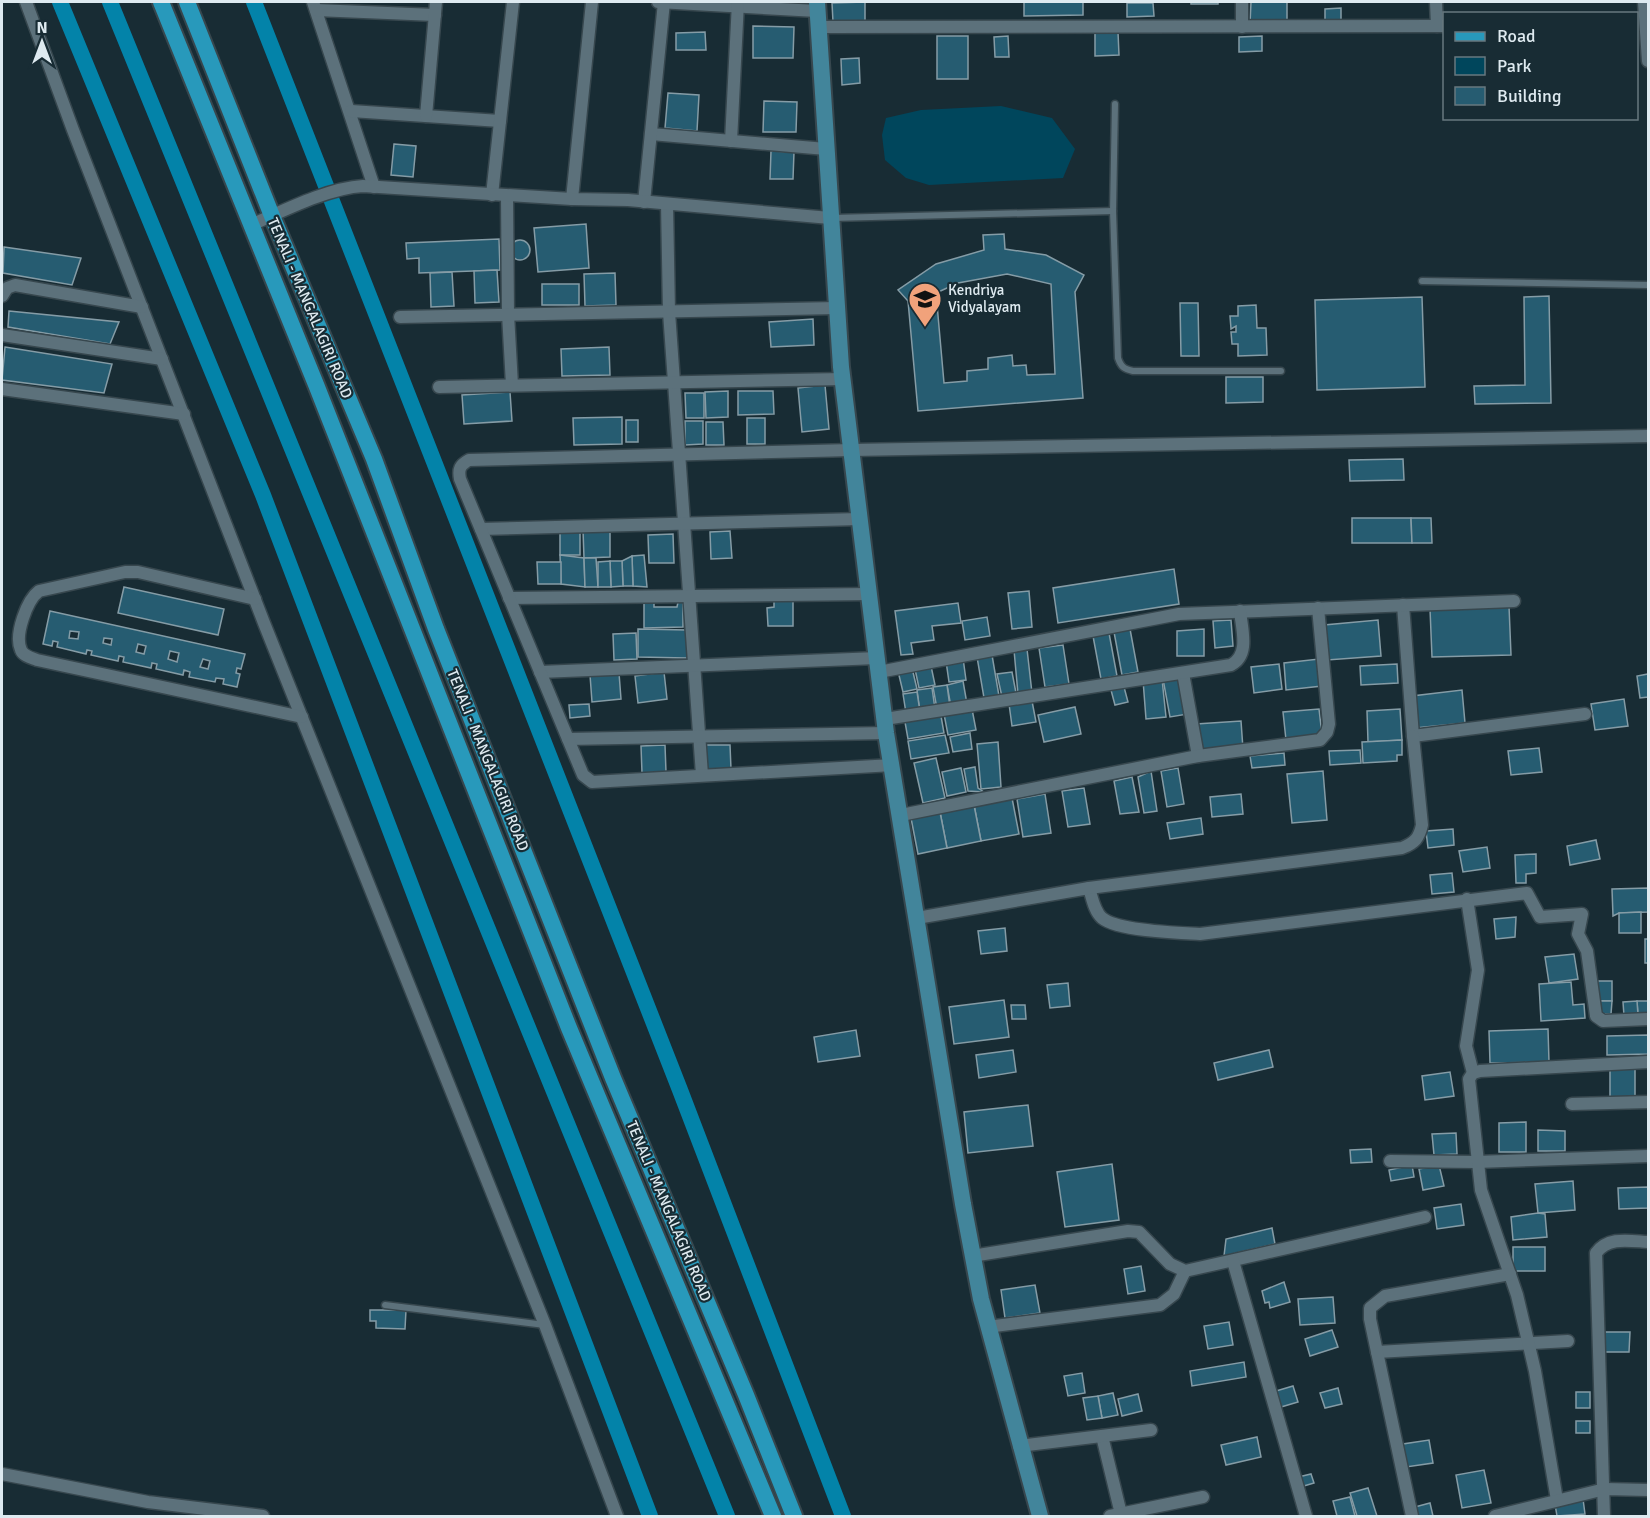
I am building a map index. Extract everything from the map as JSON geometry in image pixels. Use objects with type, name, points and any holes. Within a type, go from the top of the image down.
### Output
[{"type":"main road","points":[[161,2],[569,1028],[773,1516]]},
{"type":"main road","name":"TENALI - MANGALAGIRI ROAD","points":[[187,2],[272,216],[374,459],[436,629],[614,1078],[665,1196],[794,1516]]},
{"type":"main road","points":[[817,13],[843,379],[886,726],[972,1256],[987,1327],[1040,1516]]},
{"type":"street","points":[[27,2],[73,130],[255,599],[545,1325],[617,1516]]},
{"type":"street","points":[[426,116],[436,2]]},
{"type":"street","points":[[492,195],[513,2]]},
{"type":"street","points":[[572,200],[592,2]]},
{"type":"street","points":[[658,2],[738,4],[817,13],[1242,27],[1438,17]]},
{"type":"street","points":[[644,202],[664,2]]},
{"type":"street","points":[[1242,2],[1242,27]]},
{"type":"street","points":[[731,141],[738,4]]},
{"type":"street","points":[[374,187],[315,6],[435,15]]},
{"type":"street","points":[[1645,9],[1648,61]]},
{"type":"street","points":[[351,111],[500,121]]},
{"type":"street","points":[[651,134],[826,149]]},
{"type":"street","points":[[251,225],[346,188],[374,187],[572,200],[644,202],[830,218]]},
{"type":"street","points":[[507,196],[508,314],[512,385]]},
{"type":"street","points":[[667,204],[669,312],[702,776]]},
{"type":"street","points":[[2,296],[7,288],[15,285],[142,307]]},
{"type":"street","points":[[400,317],[837,308]]},
{"type":"street","points":[[2,335],[162,359]]},
{"type":"street","points":[[439,387],[843,379]]},
{"type":"street","points":[[2,389],[184,414]]},
{"type":"street","points":[[893,765],[592,782],[582,775],[509,598],[459,471],[462,464],[469,460],[679,454],[1648,436]]},
{"type":"street","points":[[481,529],[860,519]]},
{"type":"street","points":[[255,599],[138,572],[125,572],[39,591],[30,597],[20,639],[21,650],[26,656],[38,660],[302,717]]},
{"type":"street","points":[[509,598],[870,594]]},
{"type":"street","points":[[540,672],[694,666],[878,665],[1179,614],[1514,601]]},
{"type":"street","points":[[917,918],[1089,888],[1402,848],[1413,844],[1419,836],[1422,825],[1403,605]]},
{"type":"street","points":[[901,815],[1198,756],[1320,740],[1327,732],[1329,724],[1318,608]]},
{"type":"street","points":[[568,739],[699,736],[886,726],[1231,665],[1240,661],[1243,653],[1240,611]]},
{"type":"street","points":[[1184,673],[1198,756]]},
{"type":"street","points":[[1413,736],[1585,714]]},
{"type":"street","points":[[1089,888],[1098,912],[1108,921],[1168,933],[1210,933],[1527,893],[1540,918],[1582,914],[1578,934],[1587,951],[1596,1016],[1603,1021],[1648,1019]]},
{"type":"street","points":[[1467,899],[1478,970],[1466,1046],[1473,1073],[1469,1079],[1469,1088],[1476,1162],[1484,1201],[1510,1274],[1528,1343],[1550,1507]]},
{"type":"street","points":[[1473,1073],[1648,1062]]},
{"type":"street","points":[[1572,1104],[1648,1102]]},
{"type":"street","points":[[1390,1161],[1476,1162],[1648,1156]]},
{"type":"street","points":[[972,1256],[1139,1232],[1170,1264],[1185,1271],[1425,1217]]},
{"type":"street","points":[[1604,1516],[1605,1489],[1596,1253],[1602,1245],[1612,1241],[1648,1242]]},
{"type":"street","points":[[1233,1261],[1306,1516]]},
{"type":"street","points":[[987,1327],[1160,1305],[1174,1294],[1185,1271]]},
{"type":"street","points":[[1412,1516],[1370,1319],[1370,1308],[1385,1296],[1510,1274]]},
{"type":"street","points":[[1377,1352],[1568,1341]]},
{"type":"street","points":[[1019,1446],[1151,1430]]},
{"type":"street","points":[[1102,1436],[1116,1515],[1203,1497]]},
{"type":"street","points":[[2,1474],[148,1502],[262,1516]]},
{"type":"street","points":[[1495,1516],[1550,1507],[1605,1489],[1648,1490]]},
{"type":"lane","points":[[1115,104],[1113,211],[1118,358],[1125,369],[1281,371]]},
{"type":"lane","points":[[830,218],[1113,211]]},
{"type":"lane","points":[[1422,281],[1648,285]]},
{"type":"lane","points":[[385,1305],[545,1325]]},
{"type":"green space","points":[[1001,106],[1052,118],[1075,149],[1063,178],[929,185],[906,178],[885,160],[882,135],[886,118],[921,110]]},
{"type":"building","points":[[865,2],[865,21],[833,22],[832,3]]},
{"type":"building","points":[[1024,2],[1083,2],[1083,15],[1024,16]]},
{"type":"building","points":[[1191,2],[1218,2],[1218,4],[1191,4]]},
{"type":"building","points":[[1251,2],[1287,2],[1287,24],[1250,24]]},
{"type":"building","points":[[1127,3],[1153,3],[1154,16],[1127,17]]},
{"type":"building","points":[[1341,8],[1341,24],[1325,24],[1325,9]]},
{"type":"building","points":[[753,26],[794,27],[793,58],[753,58]]},
{"type":"building","points":[[705,32],[706,50],[676,50],[676,33]]},
{"type":"building","points":[[1118,32],[1119,55],[1095,56],[1095,33]]},
{"type":"building","points":[[937,36],[968,36],[968,79],[937,79]]},
{"type":"building","points":[[1008,36],[1009,57],[995,57],[994,37]]},
{"type":"building","points":[[1262,36],[1262,51],[1239,52],[1239,37]]},
{"type":"building","points":[[859,58],[860,83],[842,85],[841,59]]},
{"type":"building","points":[[668,93],[699,95],[697,131],[665,128]]},
{"type":"building","points":[[764,101],[797,102],[796,132],[763,132]]},
{"type":"building","points":[[394,144],[416,146],[413,177],[391,175]]},
{"type":"building","points":[[771,151],[794,152],[793,179],[770,179]]},
{"type":"building","points":[[586,224],[589,268],[538,272],[534,228]]},
{"type":"building","name":"Kendriya Vidyalayam","points":[[1004,234],[1005,249],[1046,255],[1084,275],[1075,292],[1083,398],[918,411],[908,301],[898,290],[936,264],[984,250],[983,235]],"holes":[[[1007,274],[1051,284],[1055,374],[1027,375],[1026,365],[1013,366],[1012,355],[988,358],[988,369],[967,371],[967,381],[944,383],[936,293],[958,283]]]},
{"type":"building","points":[[499,239],[500,270],[419,273],[419,258],[407,259],[406,243]]},
{"type":"building","points":[[520,240],[527,243],[530,250],[527,257],[520,260],[513,257],[510,250],[513,243]]},
{"type":"building","points":[[4,247],[81,258],[72,285],[3,273]]},
{"type":"building","points":[[497,270],[499,302],[475,303],[474,271]]},
{"type":"building","points":[[452,272],[454,306],[431,307],[430,273]]},
{"type":"building","points":[[615,273],[616,305],[585,306],[584,274]]},
{"type":"building","points":[[542,284],[579,284],[579,305],[542,305]]},
{"type":"building","points":[[1549,296],[1551,403],[1475,404],[1474,386],[1525,385],[1524,297]]},
{"type":"building","points":[[1422,297],[1425,387],[1317,390],[1315,300]]},
{"type":"building","points":[[1180,303],[1198,303],[1199,356],[1181,356]]},
{"type":"building","points":[[1256,305],[1257,328],[1266,328],[1267,355],[1238,356],[1238,344],[1232,344],[1231,332],[1236,332],[1236,326],[1231,329],[1230,316],[1238,316],[1238,306]]},
{"type":"building","points":[[9,311],[119,322],[110,344],[8,327]]},
{"type":"building","points":[[813,319],[814,345],[771,347],[769,322]]},
{"type":"building","points":[[5,347],[112,364],[104,393],[2,380]]},
{"type":"building","points":[[609,347],[610,375],[562,376],[561,349]]},
{"type":"building","points":[[1226,377],[1263,377],[1263,402],[1226,403]]},
{"type":"building","points":[[825,385],[829,429],[802,432],[798,388]]},
{"type":"building","points":[[728,391],[728,417],[706,418],[705,392]]},
{"type":"building","points":[[738,391],[773,391],[774,414],[738,415]]},
{"type":"building","points":[[510,392],[512,421],[464,424],[462,395]]},
{"type":"building","points":[[685,393],[704,393],[704,418],[686,418]]},
{"type":"building","points":[[622,417],[622,444],[574,445],[573,418]]},
{"type":"building","points":[[747,418],[765,418],[765,444],[747,444]]},
{"type":"building","points":[[626,420],[638,420],[638,442],[626,442]]},
{"type":"building","points":[[685,421],[703,421],[703,444],[685,445]]},
{"type":"building","points":[[706,422],[723,422],[724,445],[706,445]]},
{"type":"building","points":[[1403,459],[1404,480],[1350,481],[1349,460]]},
{"type":"building","points":[[1352,518],[1411,518],[1412,543],[1352,543]]},
{"type":"building","points":[[1411,518],[1431,518],[1432,543],[1412,543]]},
{"type":"building","points":[[610,529],[610,557],[584,558],[583,530]]},
{"type":"building","points":[[730,531],[732,558],[711,559],[710,532]]},
{"type":"building","points":[[560,532],[580,532],[580,555],[560,555]]},
{"type":"building","points":[[673,534],[674,563],[649,563],[648,535]]},
{"type":"building","points":[[560,555],[584,558],[585,587],[561,584]]},
{"type":"building","points":[[644,555],[647,587],[633,586],[632,556]]},
{"type":"building","points":[[632,556],[633,586],[623,586],[622,561]]},
{"type":"building","points":[[584,558],[596,558],[598,587],[585,587]]},
{"type":"building","points":[[610,561],[622,561],[623,586],[611,587]]},
{"type":"building","points":[[610,561],[611,587],[598,587],[598,562]]},
{"type":"building","points":[[537,562],[561,562],[561,584],[538,584]]},
{"type":"building","points":[[1174,569],[1179,604],[1058,623],[1053,588]]},
{"type":"building","points":[[124,587],[224,609],[218,635],[118,613]]},
{"type":"building","points":[[1029,591],[1032,627],[1012,629],[1008,593]]},
{"type":"building","points":[[774,600],[793,600],[793,626],[768,626],[767,608],[774,607]]},
{"type":"building","points":[[644,602],[654,602],[654,607],[677,607],[678,602],[683,602],[683,627],[644,628]]},
{"type":"building","points":[[958,603],[961,623],[932,626],[934,640],[911,643],[913,654],[901,655],[895,611]]},
{"type":"building","points":[[1509,606],[1511,655],[1432,657],[1430,609]]},
{"type":"building","points":[[50,611],[245,654],[241,669],[237,668],[236,673],[240,674],[237,687],[223,684],[224,679],[216,678],[215,682],[189,677],[190,672],[184,670],[183,675],[156,669],[157,664],[152,663],[151,668],[123,662],[124,657],[119,656],[118,661],[91,655],[92,651],[87,650],[86,654],[57,647],[58,642],[53,641],[52,646],[43,644]],"holes":[[[70,631],[79,632],[78,639],[69,638]],[[104,638],[112,639],[111,645],[103,643]],[[138,644],[146,646],[144,654],[136,652]],[[170,651],[179,653],[177,662],[168,659]],[[203,659],[210,661],[208,669],[200,667]]]},
{"type":"building","points":[[987,617],[990,636],[965,640],[962,621]]},
{"type":"building","points":[[1231,620],[1233,646],[1215,648],[1213,621]]},
{"type":"building","points":[[1378,620],[1381,656],[1327,660],[1324,625]]},
{"type":"building","points":[[638,629],[687,630],[687,658],[638,657]]},
{"type":"building","points":[[1130,629],[1138,672],[1122,675],[1114,632]]},
{"type":"building","points":[[1204,629],[1204,656],[1177,656],[1177,631]]},
{"type":"building","points":[[636,633],[637,659],[614,660],[613,634]]},
{"type":"building","points":[[1109,633],[1117,676],[1101,679],[1093,636]]},
{"type":"building","points":[[1063,645],[1069,684],[1045,687],[1039,648]]},
{"type":"building","points":[[1027,649],[1032,693],[1018,694],[1014,650]]},
{"type":"building","points":[[992,655],[999,696],[984,698],[977,657]]},
{"type":"building","points":[[963,658],[966,680],[949,682],[946,661]]},
{"type":"building","points":[[1319,659],[1322,686],[1286,690],[1284,663]]},
{"type":"building","points":[[1279,664],[1282,689],[1254,693],[1251,667]]},
{"type":"building","points":[[1397,664],[1398,683],[1361,685],[1360,666]]},
{"type":"building","points":[[931,666],[935,685],[919,688],[915,669]]},
{"type":"building","points":[[912,668],[917,689],[903,692],[898,671]]},
{"type":"building","points":[[664,672],[667,699],[638,703],[635,676]]},
{"type":"building","points":[[1012,672],[1016,693],[1002,697],[997,674]]},
{"type":"building","points":[[619,673],[621,699],[592,702],[590,675]]},
{"type":"building","points":[[1648,674],[1648,697],[1640,698],[1637,676]]},
{"type":"building","points":[[1182,676],[1188,714],[1170,717],[1163,679]]},
{"type":"building","points":[[1162,679],[1166,717],[1146,719],[1143,680]]},
{"type":"building","points":[[963,681],[967,704],[951,707],[947,685]]},
{"type":"building","points":[[947,685],[950,707],[937,709],[933,687]]},
{"type":"building","points":[[1124,687],[1128,702],[1115,705],[1111,690]]},
{"type":"building","points":[[932,688],[935,709],[920,712],[917,690]]},
{"type":"building","points":[[1462,690],[1465,723],[1415,728],[1412,696]]},
{"type":"building","points":[[917,692],[920,712],[906,713],[903,694]]},
{"type":"building","points":[[1624,699],[1628,726],[1595,730],[1591,704]]},
{"type":"building","points":[[1032,701],[1036,722],[1012,726],[1009,704]]},
{"type":"building","points":[[589,704],[590,716],[570,718],[569,705]]},
{"type":"building","points":[[1075,707],[1081,734],[1044,742],[1038,715]]},
{"type":"building","points":[[972,709],[976,730],[948,735],[944,714]]},
{"type":"building","points":[[1319,709],[1322,735],[1286,740],[1283,712]]},
{"type":"building","points":[[1400,709],[1402,740],[1368,742],[1367,711]]},
{"type":"building","points":[[941,716],[944,733],[908,739],[905,722]]},
{"type":"building","points":[[1241,721],[1243,749],[1199,752],[1196,724]]},
{"type":"building","points":[[970,733],[972,749],[953,752],[950,737]]},
{"type":"building","points":[[945,735],[949,753],[911,759],[908,741]]},
{"type":"building","points":[[1402,740],[1402,755],[1397,755],[1397,761],[1363,763],[1362,742]]},
{"type":"building","points":[[998,742],[1001,787],[981,789],[977,744]]},
{"type":"building","points":[[665,745],[666,772],[642,773],[641,746]]},
{"type":"building","points":[[706,745],[730,745],[731,769],[706,770]]},
{"type":"building","points":[[1539,748],[1542,772],[1511,775],[1508,751]]},
{"type":"building","points":[[1360,750],[1361,763],[1330,765],[1329,751]]},
{"type":"building","points":[[1284,753],[1285,765],[1252,768],[1250,756]]},
{"type":"building","points":[[936,758],[945,798],[923,803],[914,763]]},
{"type":"building","points":[[975,767],[978,788],[984,792],[968,791],[964,769]]},
{"type":"building","points":[[961,768],[966,792],[947,796],[942,772]]},
{"type":"building","points":[[1178,768],[1184,804],[1167,807],[1161,771]]},
{"type":"building","points":[[1151,771],[1157,811],[1144,813],[1138,777]]},
{"type":"building","points":[[1323,771],[1327,820],[1292,823],[1287,774]]},
{"type":"building","points":[[1132,777],[1139,812],[1120,814],[1114,781]]},
{"type":"building","points":[[1084,788],[1090,824],[1068,827],[1062,791]]},
{"type":"building","points":[[1045,794],[1051,833],[1023,837],[1017,799]]},
{"type":"building","points":[[1241,794],[1243,814],[1212,817],[1210,797]]},
{"type":"building","points":[[1012,798],[1019,834],[981,841],[974,805]]},
{"type":"building","points":[[974,805],[981,841],[947,848],[940,812]]},
{"type":"building","points":[[940,812],[947,848],[918,854],[911,818]]},
{"type":"building","points":[[1201,818],[1203,834],[1170,839],[1167,823]]},
{"type":"building","points":[[1453,829],[1454,845],[1428,848],[1426,831]]},
{"type":"building","points":[[1596,840],[1600,859],[1570,865],[1567,846]]},
{"type":"building","points":[[1487,847],[1490,868],[1463,872],[1459,851]]},
{"type":"building","points":[[1536,854],[1536,873],[1526,874],[1526,883],[1516,883],[1515,855]]},
{"type":"building","points":[[1452,873],[1454,892],[1432,894],[1430,875]]},
{"type":"building","points":[[1648,888],[1648,912],[1619,913],[1613,916],[1612,889]]},
{"type":"building","points":[[1641,912],[1641,933],[1619,933],[1619,913]]},
{"type":"building","points":[[1516,917],[1515,937],[1496,939],[1494,919]]},
{"type":"building","points":[[1005,928],[1007,951],[981,954],[978,931]]},
{"type":"building","points":[[1645,939],[1648,939],[1648,963],[1645,963]]},
{"type":"building","points":[[1574,954],[1578,979],[1549,983],[1545,957]]},
{"type":"building","points":[[1598,981],[1612,981],[1612,1001],[1598,1001]]},
{"type":"building","points":[[1571,982],[1573,1005],[1584,1004],[1585,1018],[1541,1021],[1539,984]]},
{"type":"building","points":[[1068,983],[1070,1006],[1050,1008],[1047,985]]},
{"type":"building","points":[[1004,1000],[1009,1037],[954,1044],[949,1007]]},
{"type":"building","points":[[1598,1001],[1612,1001],[1611,1014],[1598,1014]]},
{"type":"building","points":[[1637,1001],[1648,1001],[1648,1015],[1638,1015]]},
{"type":"building","points":[[1637,1001],[1638,1015],[1624,1016],[1623,1002]]},
{"type":"building","points":[[1011,1005],[1025,1005],[1026,1019],[1012,1019]]},
{"type":"building","points":[[1548,1029],[1549,1062],[1490,1063],[1489,1031]]},
{"type":"building","points":[[856,1030],[860,1056],[818,1062],[814,1037]]},
{"type":"building","points":[[1648,1035],[1648,1054],[1607,1055],[1607,1036]]},
{"type":"building","points":[[1013,1050],[1016,1072],[979,1078],[976,1055]]},
{"type":"building","points":[[1269,1050],[1273,1067],[1218,1080],[1214,1063]]},
{"type":"building","points":[[1610,1069],[1635,1069],[1635,1098],[1610,1098]]},
{"type":"building","points":[[1450,1072],[1454,1096],[1425,1100],[1422,1076]]},
{"type":"building","points":[[1028,1105],[1033,1146],[968,1153],[964,1112]]},
{"type":"building","points":[[1526,1122],[1526,1152],[1499,1152],[1499,1123]]},
{"type":"building","points":[[1538,1130],[1565,1131],[1565,1151],[1538,1151]]},
{"type":"building","points":[[1456,1133],[1457,1154],[1434,1155],[1432,1134]]},
{"type":"building","points":[[1371,1149],[1372,1162],[1351,1163],[1350,1150]]},
{"type":"building","points":[[1112,1164],[1119,1220],[1065,1227],[1057,1172]]},
{"type":"building","points":[[1412,1165],[1414,1177],[1391,1181],[1389,1170]]},
{"type":"building","points":[[1439,1165],[1444,1186],[1423,1190],[1419,1169]]},
{"type":"building","points":[[1573,1181],[1575,1210],[1538,1213],[1535,1184]]},
{"type":"building","points":[[1648,1187],[1648,1208],[1619,1209],[1618,1188]]},
{"type":"building","points":[[1461,1204],[1464,1225],[1437,1229],[1434,1208]]},
{"type":"building","points":[[1545,1214],[1547,1237],[1513,1240],[1511,1217]]},
{"type":"building","points":[[1272,1228],[1275,1244],[1224,1256],[1226,1239]]},
{"type":"building","points":[[1513,1247],[1545,1247],[1545,1271],[1513,1271]]},
{"type":"building","points":[[1141,1266],[1145,1291],[1128,1294],[1124,1269]]},
{"type":"building","points":[[1284,1282],[1290,1302],[1270,1308],[1269,1302],[1265,1303],[1262,1291]]},
{"type":"building","points":[[1035,1285],[1040,1313],[1005,1318],[1001,1290]]},
{"type":"building","points":[[1333,1297],[1335,1323],[1300,1325],[1298,1299]]},
{"type":"building","points":[[370,1310],[406,1310],[405,1329],[376,1328],[376,1321],[370,1321]]},
{"type":"building","points":[[1229,1322],[1233,1345],[1208,1349],[1204,1326]]},
{"type":"building","points":[[1332,1330],[1338,1347],[1310,1356],[1305,1339]]},
{"type":"building","points":[[1602,1332],[1630,1332],[1629,1352],[1601,1352]]},
{"type":"building","points":[[1244,1362],[1246,1377],[1192,1386],[1190,1371]]},
{"type":"building","points":[[1082,1373],[1085,1393],[1068,1396],[1064,1376]]},
{"type":"building","points":[[1293,1386],[1298,1402],[1281,1407],[1276,1391]]},
{"type":"building","points":[[1338,1388],[1342,1404],[1325,1408],[1320,1393]]},
{"type":"building","points":[[1576,1392],[1590,1392],[1590,1408],[1576,1408]]},
{"type":"building","points":[[1113,1393],[1118,1415],[1102,1418],[1098,1396]]},
{"type":"building","points":[[1138,1394],[1142,1411],[1122,1416],[1118,1399]]},
{"type":"building","points":[[1098,1396],[1102,1418],[1087,1420],[1083,1398]]},
{"type":"building","points":[[1576,1421],[1590,1421],[1590,1433],[1576,1433]]},
{"type":"building","points":[[1257,1437],[1261,1457],[1226,1465],[1221,1445]]},
{"type":"building","points":[[1429,1440],[1433,1463],[1406,1467],[1403,1444]]},
{"type":"building","points":[[1484,1470],[1491,1503],[1462,1508],[1456,1475]]},
{"type":"building","points":[[1311,1474],[1314,1483],[1297,1488],[1294,1478]]},
{"type":"building","points":[[1368,1488],[1377,1516],[1357,1516],[1350,1493]]},
{"type":"building","points":[[1350,1497],[1355,1516],[1337,1516],[1333,1501]]},
{"type":"building","points":[[1583,1499],[1585,1514],[1557,1516],[1555,1504]]},
{"type":"building","points":[[1430,1503],[1433,1516],[1413,1516],[1411,1508]]},
{"type":"waterway","points":[[60,2],[263,495],[650,1516]]},
{"type":"waterway","points":[[110,2],[727,1516]]},
{"type":"waterway","points":[[254,2],[680,1090],[843,1516]]},
{"type":"place","name":"Kendriya Vidyalayam","points":[[925,328]]}]
